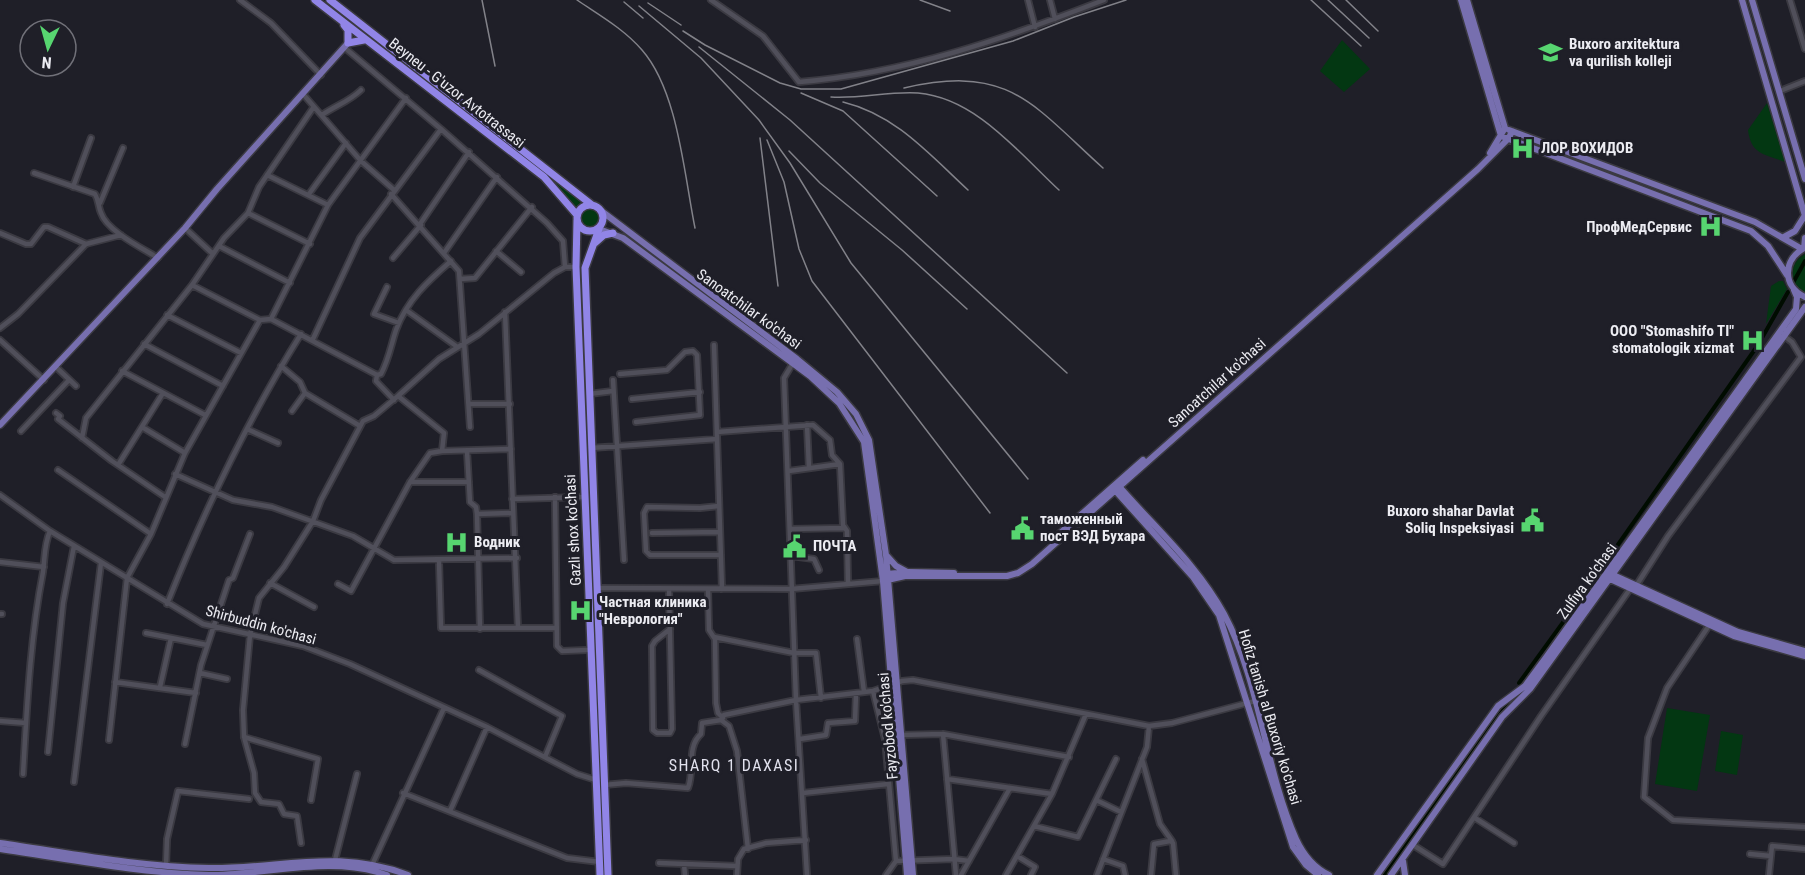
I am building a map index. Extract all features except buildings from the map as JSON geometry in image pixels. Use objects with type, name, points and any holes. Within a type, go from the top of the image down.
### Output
[{"type":"highway","name":"Beyneu - G'uzor Avtotrassasi","points":[[315,0],[527,164],[553,186],[577,217]]},
{"type":"highway","name":"Beyneu - G'uzor Avtotrassasi","points":[[330,0],[592,205]]},
{"type":"highway","points":[[342,21],[348,30],[347,46]]},
{"type":"highway","points":[[347,46],[359,39],[367,40]]},
{"type":"highway","points":[[517,164],[527,164]]},
{"type":"highway","points":[[592,205],[600,210],[603,219],[599,229],[585,230],[577,217],[583,207],[592,205]]},
{"type":"highway","name":"Gazli shox ko'chasi","points":[[577,217],[576,267],[600,875]]},
{"type":"highway","name":"Gazli shox ko'chasi","points":[[599,229],[585,268],[608,875]]},
{"type":"highway","points":[[590,249],[604,235],[613,233]]},
{"type":"main road","points":[[1461,0],[1501,136],[1693,208],[1756,235],[1788,275],[1794,291],[1805,297]]},
{"type":"main road","points":[[1467,0],[1508,129],[1755,222],[1804,249]]},
{"type":"main road","points":[[1742,0],[1805,216],[1795,231],[1784,237]]},
{"type":"main road","points":[[1752,0],[1805,179]]},
{"type":"main road","points":[[0,425],[158,258],[347,46]]},
{"type":"main road","points":[[1769,88],[1779,88]]},
{"type":"main road","name":"Sanoatchilar ko'chasi","points":[[1116,487],[1478,165],[1508,129]]},
{"type":"main road","name":"Sanoatchilar ko'chasi","points":[[886,579],[898,573],[991,574],[1017,570],[1116,487],[1479,169],[1509,138],[1508,129]]},
{"type":"main road","points":[[1693,208],[1696,201]]},
{"type":"main road","name":"Sanoatchilar ko'chasi","points":[[600,210],[793,363],[839,403],[864,442],[886,579]]},
{"type":"main road","points":[[599,229],[623,238],[734,317]]},
{"type":"main road","points":[[1788,275],[1793,257],[1804,249],[1805,238]]},
{"type":"main road","name":"Zulfiya ko'chasi","points":[[1691,462],[1796,309],[1797,297],[1794,291]]},
{"type":"main road","name":"Zulfiya ko'chasi","points":[[1391,875],[1502,717],[1530,689],[1691,462],[1805,307]]},
{"type":"main road","name":"Sanoatchilar ko'chasi","points":[[734,317],[798,359],[837,392],[856,414],[869,440],[882,555]]},
{"type":"main road","name":"Hofiz tanish al Buxoriy ko'chasi","points":[[1116,487],[1191,574],[1210,600],[1226,631],[1296,839],[1313,864],[1329,875]]},
{"type":"main road","points":[[882,555],[887,566],[886,579]]},
{"type":"main road","points":[[882,555],[906,574]]},
{"type":"main road","points":[[887,566],[898,573]]},
{"type":"main road","name":"Sanoatchilar ko'chasi","points":[[886,579],[906,574]]},
{"type":"main road","points":[[1609,576],[1734,636],[1805,656]]},
{"type":"main road","name":"Zulfiya ko'chasi","points":[[1377,875],[1498,706],[1530,679],[1609,576]]},
{"type":"main road","name":"Fayzobod ko'chasi","points":[[886,579],[909,861],[913,875]]},
{"type":"main road","points":[[1633,588],[1738,632],[1805,651]]},
{"type":"main road","points":[[894,683],[909,861],[907,875]]},
{"type":"main road","name":"Hofiz tanish al Buxoriy ko'chasi","points":[[1251,701],[1293,847],[1306,865],[1317,875]]},
{"type":"main road","points":[[0,843],[166,866],[351,867],[387,875]]},
{"type":"main road","points":[[0,849],[177,873],[277,872],[294,865],[335,860],[373,863],[408,875]]},
{"type":"main road","points":[[1403,858],[1405,875]]},
{"type":"street","points":[[240,0],[271,23],[321,75]]},
{"type":"street","points":[[711,0],[763,36],[799,82],[889,71],[945,56],[1035,27],[1104,0]]},
{"type":"street","points":[[1028,0],[1035,27]]},
{"type":"street","points":[[1050,0],[1055,19]]},
{"type":"street","points":[[1790,0],[1805,49]]},
{"type":"street","points":[[347,46],[532,207],[563,241],[565,267]]},
{"type":"street","points":[[1779,88],[1805,81]]},
{"type":"street","points":[[322,115],[340,103],[351,99],[361,90]]},
{"type":"street","points":[[303,94],[361,161],[392,192],[459,271],[470,427]]},
{"type":"street","points":[[271,319],[328,205],[406,98]]},
{"type":"street","points":[[82,438],[86,418],[192,285],[219,246],[248,213],[267,175],[313,108]]},
{"type":"street","points":[[313,339],[360,238],[441,129]]},
{"type":"street","points":[[73,187],[91,138]]},
{"type":"street","points":[[309,194],[346,143]]},
{"type":"street","points":[[100,203],[123,148]]},
{"type":"street","points":[[393,258],[421,225],[469,152]]},
{"type":"street","points":[[34,173],[95,194],[100,203],[101,214],[121,235],[158,258]]},
{"type":"street","points":[[267,175],[276,181],[290,184],[328,205]]},
{"type":"street","points":[[444,253],[497,177]]},
{"type":"street","points":[[460,279],[475,278],[532,207]]},
{"type":"street","points":[[248,213],[310,244]]},
{"type":"street","points":[[0,233],[26,244],[32,244],[44,227],[48,227],[86,244]]},
{"type":"street","points":[[185,228],[213,255]]},
{"type":"street","points":[[0,328],[18,314],[86,244],[121,235]]},
{"type":"street","points":[[219,246],[290,283]]},
{"type":"street","points":[[496,250],[521,272]]},
{"type":"street","points":[[442,451],[444,434],[375,381],[390,358],[399,323],[415,295],[451,261]]},
{"type":"street","points":[[301,843],[297,816],[284,814],[279,804],[261,802],[255,793],[254,773],[244,737],[244,674],[250,634],[259,598],[284,567],[313,521],[321,500],[360,426],[456,346],[479,334],[547,278],[565,267],[576,267]]},
{"type":"street","points":[[192,285],[260,320],[271,319],[313,339],[378,375]]},
{"type":"street","points":[[387,287],[374,314],[399,323]]},
{"type":"street","points":[[406,310],[456,346]]},
{"type":"street","points":[[505,312],[512,499],[517,558],[518,628]]},
{"type":"street","points":[[167,315],[242,353]]},
{"type":"street","points":[[110,740],[128,578],[151,534],[185,453],[260,320]]},
{"type":"street","points":[[167,604],[216,492],[247,429],[301,334]]},
{"type":"street","points":[[1784,336],[1792,342],[1801,357]]},
{"type":"street","points":[[0,340],[44,380]]},
{"type":"street","points":[[144,344],[223,386]]},
{"type":"street","points":[[714,345],[722,589]]},
{"type":"street","points":[[620,374],[667,370],[685,352],[693,351],[697,355],[702,412],[698,416],[636,422]]},
{"type":"street","points":[[1413,845],[1443,864],[1540,716],[1668,536],[1805,352]]},
{"type":"street","points":[[793,363],[784,378],[796,700],[807,875]]},
{"type":"street","points":[[281,366],[300,382],[305,393],[360,426]]},
{"type":"street","points":[[56,367],[76,386]]},
{"type":"street","points":[[122,371],[205,415]]},
{"type":"street","points":[[21,431],[69,380]]},
{"type":"street","points":[[613,380],[624,560]]},
{"type":"street","points":[[589,394],[614,391]]},
{"type":"street","points":[[632,399],[700,392]]},
{"type":"street","points":[[118,465],[163,393]]},
{"type":"street","points":[[292,411],[305,393]]},
{"type":"street","points":[[701,399],[716,399]]},
{"type":"street","points":[[469,404],[510,404]]},
{"type":"street","points":[[56,413],[60,416],[58,419],[82,438],[165,497]]},
{"type":"street","points":[[807,425],[809,468]]},
{"type":"street","points":[[717,432],[813,425],[830,440],[832,455],[840,464],[848,584]]},
{"type":"street","points":[[142,427],[185,453]]},
{"type":"street","points":[[247,429],[278,442]]},
{"type":"street","points":[[591,448],[717,438]]},
{"type":"street","points":[[338,584],[351,591],[410,482],[430,453],[511,449]]},
{"type":"street","points":[[467,451],[470,502],[476,507],[477,514],[480,629]]},
{"type":"street","points":[[789,471],[840,464]]},
{"type":"street","points":[[58,470],[151,534]]},
{"type":"street","points":[[175,474],[233,501],[272,507],[313,521],[353,537],[394,560],[517,558]]},
{"type":"street","points":[[410,482],[469,482]]},
{"type":"street","name":"Shirbuddin ko'chasi","points":[[0,495],[50,531],[101,563],[167,604],[213,628],[303,646],[350,664],[596,780]]},
{"type":"street","points":[[555,497],[555,628],[559,649],[587,650]]},
{"type":"street","points":[[512,499],[585,497]]},
{"type":"street","points":[[719,506],[647,507],[644,513],[646,551],[650,555],[721,555]]},
{"type":"street","points":[[477,514],[513,513]]},
{"type":"street","points":[[790,529],[845,528]]},
{"type":"street","points":[[23,774],[33,622],[44,567],[45,544],[50,531]]},
{"type":"street","points":[[652,533],[720,532]]},
{"type":"street","points":[[185,744],[207,645],[250,534]]},
{"type":"street","points":[[48,752],[63,603],[74,546]]},
{"type":"street","points":[[791,556],[814,559],[819,570]]},
{"type":"street","points":[[439,561],[441,628],[555,628]]},
{"type":"street","points":[[0,562],[44,567]]},
{"type":"street","points":[[74,783],[101,563]]},
{"type":"street","points":[[597,588],[791,589],[886,579]]},
{"type":"street","points":[[270,583],[314,607]]},
{"type":"street","points":[[669,589],[670,629],[672,732],[657,734],[653,730],[652,646],[670,629]]},
{"type":"street","points":[[708,589],[710,630],[714,637],[716,703],[718,713],[729,726],[737,751],[748,849]]},
{"type":"street","points":[[1710,624],[1666,688],[1648,738],[1644,797],[1673,820],[1805,827]]},
{"type":"street","points":[[146,633],[207,645]]},
{"type":"street","points":[[714,637],[794,653],[816,652],[821,698]]},
{"type":"street","points":[[160,687],[171,638]]},
{"type":"street","points":[[857,639],[864,692]]},
{"type":"street","points":[[479,670],[562,716],[545,757]]},
{"type":"street","points":[[200,673],[227,678]]},
{"type":"street","points":[[604,785],[626,783],[688,788],[692,750],[696,737],[701,734],[702,723],[722,719],[724,715],[796,700],[856,694],[913,680],[1149,726],[1172,723],[1251,701]]},
{"type":"street","points":[[115,682],[196,693]]},
{"type":"street","points":[[873,691],[885,739],[896,861],[886,875]]},
{"type":"street","points":[[800,739],[826,735],[828,723],[855,721],[856,694]]},
{"type":"street","points":[[373,863],[403,793],[444,708]]},
{"type":"street","points":[[1006,875],[1052,794],[1086,714]]},
{"type":"street","points":[[0,721],[26,723]]},
{"type":"street","points":[[1097,875],[1149,741],[1149,726]]},
{"type":"street","points":[[450,811],[487,727]]},
{"type":"street","points":[[900,735],[943,734],[1069,757]]},
{"type":"street","points":[[943,734],[956,875]]},
{"type":"street","points":[[244,737],[318,759],[312,800]]},
{"type":"street","points":[[1034,826],[1078,837],[1116,759]]},
{"type":"street","points":[[1142,759],[1160,824],[1172,841],[1176,875]]},
{"type":"street","points":[[335,860],[357,774]]},
{"type":"street","points":[[947,779],[1052,794]]},
{"type":"street","points":[[803,793],[888,784]]},
{"type":"street","points":[[961,875],[1010,788]]},
{"type":"street","points":[[166,866],[167,839],[178,791],[249,799]]},
{"type":"street","points":[[403,793],[567,858],[600,862]]},
{"type":"street","points":[[1096,800],[1121,812]]},
{"type":"street","points":[[1475,818],[1514,843]]},
{"type":"street","points":[[737,875],[739,854],[748,849],[766,843],[806,840]]},
{"type":"street","points":[[1151,875],[1154,844],[1172,841]]},
{"type":"street","points":[[1769,875],[1772,846],[1805,849]]},
{"type":"street","points":[[1750,854],[1771,856]]},
{"type":"street","points":[[1017,856],[1035,867],[1031,875]]},
{"type":"street","points":[[896,861],[954,859],[969,861]]},
{"type":"street","points":[[1103,859],[1123,866],[1125,875]]},
{"type":"street","points":[[659,863],[738,866]]},
{"type":"street","points":[[684,864],[685,875]]},
{"type":"street","points":[[349,875],[351,867]]},
{"type":"green space","points":[[335,10],[585,203],[576,209],[551,180],[342,19]]},
{"type":"green space","points":[[1342,40],[1370,69],[1344,92],[1320,71]]},
{"type":"green space","points":[[1767,103],[1785,162],[1760,152],[1752,144],[1750,138],[1748,130]]},
{"type":"green space","points":[[590,209],[596,212],[599,218],[596,224],[590,227],[584,224],[581,218],[584,212]]},
{"type":"green space","points":[[1805,254],[1805,293],[1793,279],[1793,268],[1799,258]]},
{"type":"green space","points":[[1783,281],[1787,289],[1766,324],[1771,286]]},
{"type":"green space","points":[[1667,708],[1710,715],[1697,791],[1655,784]]},
{"type":"green space","points":[[1721,731],[1743,735],[1737,775],[1715,771]]},
{"type":"waterway","points":[[1794,281],[1805,261]]},
{"type":"waterway","points":[[1610,556],[1758,345],[1788,292]]},
{"type":"waterway","points":[[1519,683],[1593,581]]},
{"type":"waterway","points":[[1385,875],[1489,727],[1514,698]]},
{"type":"railway","points":[[482,0],[495,66]]},
{"type":"railway","points":[[577,0],[627,35],[654,67],[672,110],[695,228]]},
{"type":"railway","points":[[920,0],[950,11]]},
{"type":"railway","points":[[683,31],[705,45],[780,83],[801,89],[841,89],[1013,41],[1126,0]]},
{"type":"railway","points":[[1311,0],[1361,46]]},
{"type":"railway","points":[[1328,0],[1369,38]]},
{"type":"railway","points":[[1346,0],[1378,31]]},
{"type":"railway","points":[[624,2],[643,18]]},
{"type":"railway","points":[[648,3],[681,25]]},
{"type":"railway","points":[[639,6],[701,58],[759,120],[790,163],[851,263],[1028,479]]},
{"type":"railway","points":[[699,47],[790,120],[1067,373]]},
{"type":"railway","points":[[904,88],[940,82],[969,81],[994,86],[1016,95],[1036,108],[1103,168]]},
{"type":"railway","points":[[801,93],[843,111],[937,196]]},
{"type":"railway","points":[[831,97],[918,93],[939,97],[959,105],[978,116],[1012,144],[1059,190]]},
{"type":"railway","points":[[843,102],[862,108],[896,126],[968,190]]},
{"type":"railway","points":[[760,138],[778,286]]},
{"type":"railway","points":[[767,140],[784,182],[799,249],[812,281],[990,513]]},
{"type":"railway","points":[[789,151],[820,183],[902,250],[967,309]]},
{"type":"place","name":"Buxoro arxitektura va qurilish kolleji","points":[[1551,53]]},
{"type":"place","name":"ЛОР ВОХИДОВ","points":[[1523,148]]},
{"type":"place","name":"ПрофМедСервис","points":[[1710,227]]},
{"type":"place","name":"OOO \"Stomashifo TI\" stomatologik xizmat","points":[[1752,340]]},
{"type":"place","name":"Buxoro shahar Davlat Soliq Inspeksiyasi","points":[[1532,520]]},
{"type":"place","name":"таможенный пост ВЭД Бухара","points":[[1022,528]]},
{"type":"place","name":"Водник","points":[[456,542]]},
{"type":"place","name":"ПОЧТА","points":[[795,546]]},
{"type":"place","name":"Частная клиника \"Неврология\"","points":[[581,611]]},
{"type":"district","name":"SHARQ 1 DAXASI","points":[[734,765]]}]
